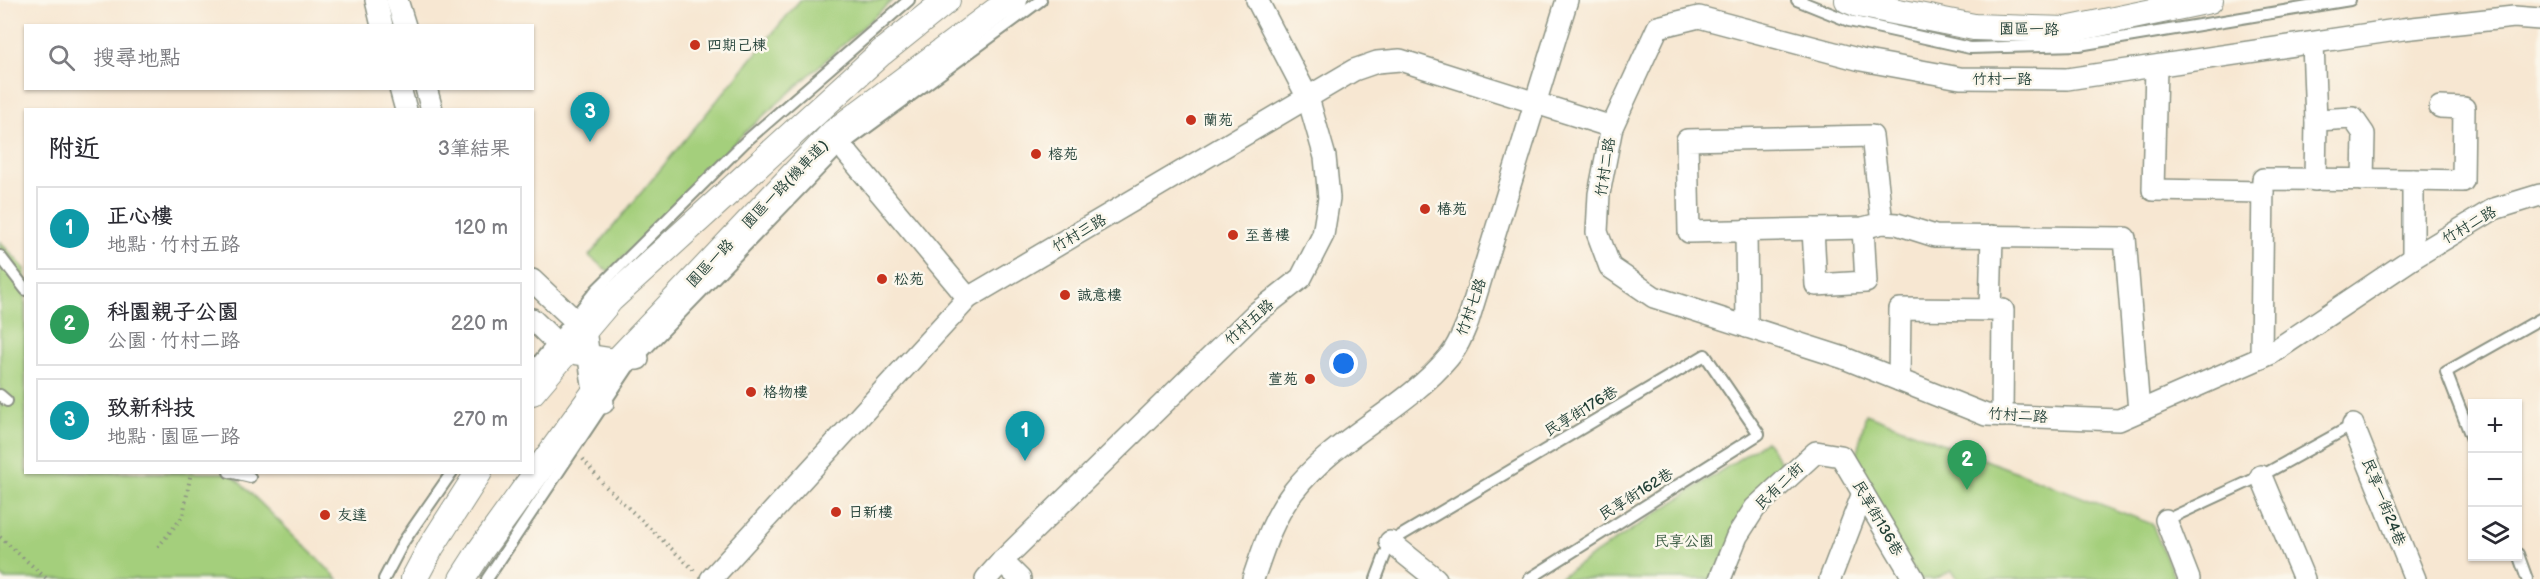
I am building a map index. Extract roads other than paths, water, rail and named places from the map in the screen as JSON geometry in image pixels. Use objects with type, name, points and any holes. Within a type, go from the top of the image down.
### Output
[{"type":"street","points":[[376,0],[382,24]]},
{"type":"street","points":[[397,0],[404,24]]},
{"type":"street","points":[[534,390],[570,350],[579,324],[610,300],[881,54],[947,0]]},
{"type":"street","name":"園區一路","points":[[462,579],[480,551],[628,359],[833,134],[996,11],[1014,0]]},
{"type":"street","name":"竹村五路","points":[[986,579],[1255,314],[1301,278],[1323,236],[1329,198],[1325,157],[1308,98],[1257,0]]},
{"type":"street","name":"竹村七路","points":[[1253,579],[1271,525],[1294,491],[1323,462],[1432,376],[1451,356],[1468,321],[1567,0]]},
{"type":"street","name":"園區一路","points":[[1848,0],[1858,4],[1974,27],[2066,30],[2210,0]]},
{"type":"street","name":"竹村一路","points":[[1612,127],[1658,27],[1699,17],[1861,60],[1960,78],[2067,79],[2403,29],[2514,17],[2540,19]]},
{"type":"street","points":[[2313,44],[2316,120],[2315,180]]},
{"type":"street","name":"竹村三路","points":[[703,575],[968,298],[1354,70],[1377,62],[1400,60],[1535,103]]},
{"type":"street","points":[[2156,67],[2153,190],[2263,192]]},
{"type":"street","points":[[401,90],[405,108]]},
{"type":"street","points":[[427,90],[431,108]]},
{"type":"street","points":[[1535,103],[1612,127]]},
{"type":"street","points":[[2261,358],[2263,179],[2463,181],[2464,108],[2440,107]]},
{"type":"street","points":[[2316,120],[2353,118],[2364,134],[2362,180]]},
{"type":"street","name":"竹村二路","points":[[1612,127],[1599,194],[1597,232],[1610,267],[1654,297],[1844,358],[1986,415],[2119,420],[2261,358],[2412,258],[2494,209],[2540,195]]},
{"type":"street","points":[[1813,229],[1816,285],[1866,282],[1872,225],[1872,136],[1687,140],[1689,232],[1813,229],[1872,225],[1896,224],[1935,236],[2125,238],[2139,411]]},
{"type":"street","points":[[847,153],[968,298]]},
{"type":"street","points":[[2412,258],[2413,180]]},
{"type":"street","points":[[1746,230],[1747,327]]},
{"type":"street","points":[[1990,310],[1992,236]]},
{"type":"street","points":[[534,282],[579,324]]},
{"type":"street","points":[[1899,380],[1899,309],[2003,310],[2002,416]]},
{"type":"street","points":[[534,321],[570,350],[599,398]]},
{"type":"street","points":[[570,350],[628,359]]},
{"type":"street","name":"民享一街24巷","points":[[2352,424],[2415,579]]},
{"type":"street","name":"民有二街","points":[[1720,579],[1737,536],[1755,508],[1816,452],[1841,456]]},
{"type":"street","name":"民享街136巷","points":[[1841,456],[1914,579]]},
{"type":"street","points":[[414,579],[478,474]]},
{"type":"street","points":[[2261,476],[2304,579]]},
{"type":"street","points":[[1830,579],[1863,493]]},
{"type":"street","points":[[2166,520],[2189,579]]},
{"type":"street","points":[[1390,542],[1436,579]]},
{"type":"street","points":[[1002,561],[1020,579]]},
{"type":"lane","points":[[579,324],[597,289],[745,142],[909,0]]},
{"type":"lane","name":"園區一路(機車道)","points":[[628,359],[842,146],[1041,0]]},
{"type":"lane","points":[[1797,0],[1849,21],[1970,48],[2079,45],[2350,0]]},
{"type":"lane","points":[[0,256],[24,287]]},
{"type":"lane","points":[[2468,430],[2446,372],[2540,319]]},
{"type":"lane","points":[[534,368],[570,350]]},
{"type":"lane","name":"民享街176巷","points":[[1390,542],[1705,355],[1759,434]]},
{"type":"lane","points":[[487,579],[599,398]]},
{"type":"lane","points":[[2166,520],[2261,476],[2352,424]]},
{"type":"lane","name":"民享街162巷","points":[[1529,579],[1759,434]]},
{"type":"lane","points":[[237,474],[250,477]]},
{"type":"lane","points":[[384,579],[404,541],[451,474]]},
{"type":"lane","points":[[1376,579],[1390,542]]},
{"type":"lane","points":[[2520,561],[2527,579]]},
{"type":"place","name":"四期己棟","points":[[695,45]]},
{"type":"place","name":"蘭苑","points":[[1191,120]]},
{"type":"place","name":"致新科技","points":[[590,142]]},
{"type":"place","name":"榕苑","points":[[1036,154]]},
{"type":"place","name":"椿苑","points":[[1425,209]]},
{"type":"place","name":"至善樓","points":[[1233,235]]},
{"type":"place","name":"松苑","points":[[882,279]]},
{"type":"place","name":"誠意樓","points":[[1065,295]]},
{"type":"place","name":"萱苑","points":[[1310,379]]},
{"type":"place","name":"格物樓","points":[[751,392]]},
{"type":"place","name":"正心樓","points":[[1025,461]]},
{"type":"place","name":"科園親子公園","points":[[1967,490]]},
{"type":"place","name":"日新樓","points":[[836,512]]},
{"type":"place","name":"友達","points":[[325,515]]},
{"type":"park label","name":"民享公園","points":[[1684,541]]}]
